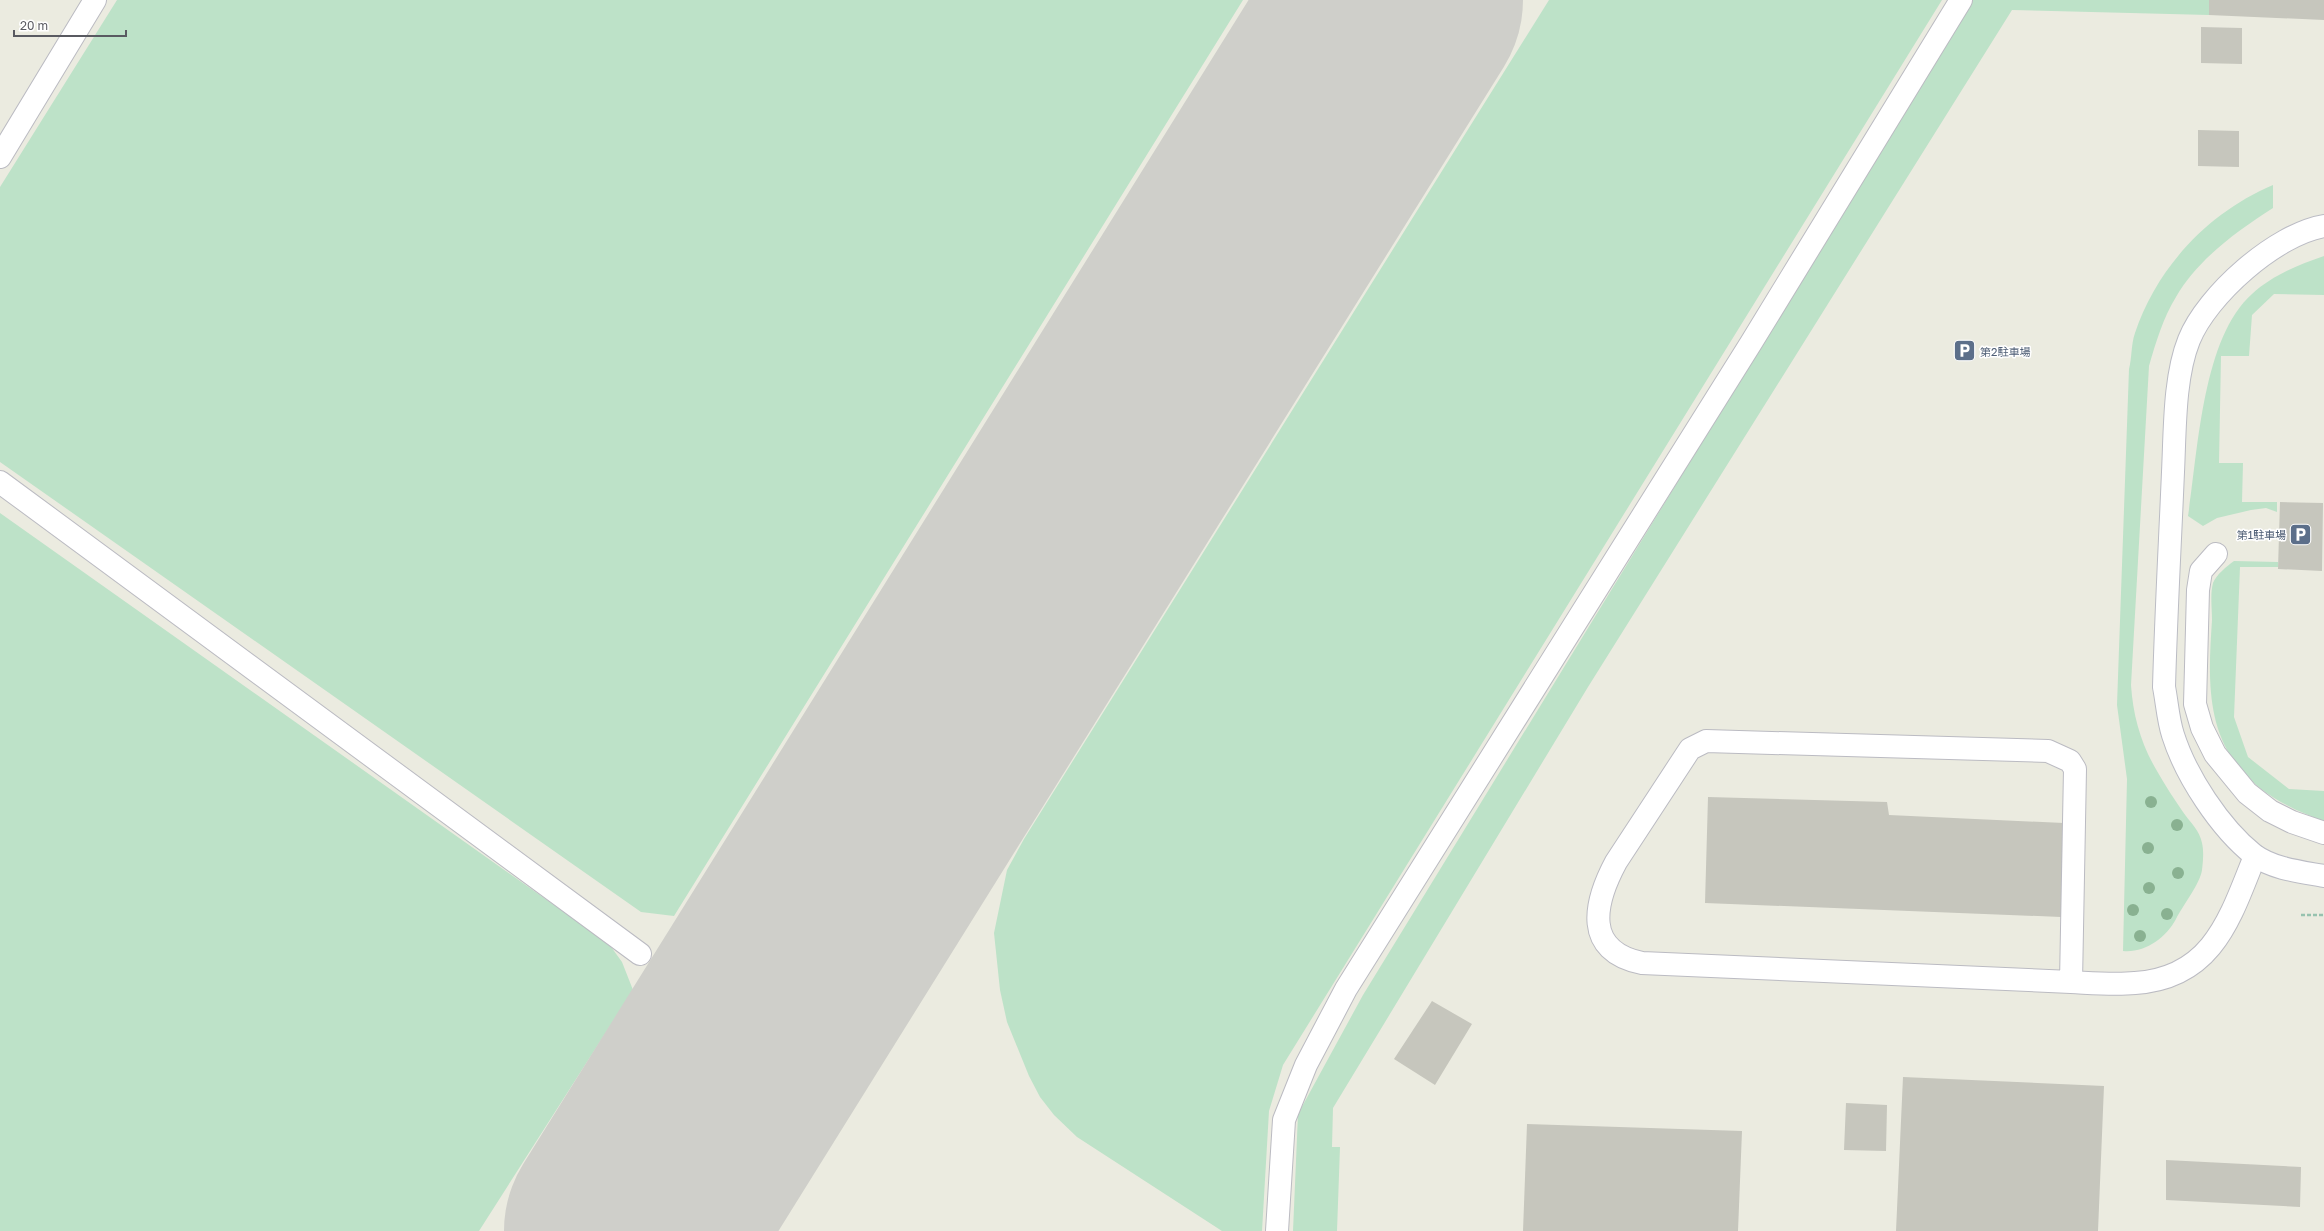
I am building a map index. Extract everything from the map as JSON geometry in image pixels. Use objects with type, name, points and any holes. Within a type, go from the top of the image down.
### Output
[{"type":"street","points":[[0,157],[95,0]]},
{"type":"street","points":[[1277,1231],[1284,1120],[1306,1066],[1346,989],[1752,343],[1961,0]]},
{"type":"street","points":[[2324,226],[2309,228],[2281,243],[2243,271],[2211,304],[2189,340],[2177,390],[2164,687],[2173,734],[2194,781],[2226,826],[2255,856],[2281,867],[2324,876]]},
{"type":"street","points":[[0,482],[640,954]]},
{"type":"street","points":[[2216,554],[2201,571],[2198,590],[2195,704],[2202,728],[2215,754],[2247,793],[2270,811],[2292,822],[2324,833]]},
{"type":"street","points":[[2071,982],[2075,769],[2070,761],[2048,751],[1706,741],[1690,749],[1616,862],[1605,882],[1599,906],[1598,921],[1608,946],[1614,954],[1627,960],[1642,963],[2071,982],[2134,984],[2154,981],[2174,975],[2192,966],[2208,951],[2228,921],[2255,856]]},
{"type":"path","points":[[2301,915],[2324,915]]},
{"type":"green space","points":[[117,0],[1243,0],[674,916],[641,912],[0,462],[0,187]]},
{"type":"green space","points":[[1549,0],[1942,0],[1283,1065],[1269,1111],[1262,1231],[1222,1231],[1077,1137],[1054,1115],[1040,1097],[1029,1076],[1007,1022],[1000,990],[994,933],[1007,870],[1024,839]]},
{"type":"green space","points":[[1973,0],[2209,0],[2209,15],[2012,10],[1588,687],[1333,1108],[1332,1147],[1340,1147],[1337,1231],[1293,1231],[1298,1114],[1363,995]]},
{"type":"green space","points":[[2273,185],[2273,208],[2232,236],[2219,247],[2195,270],[2185,283],[2171,305],[2157,339],[2149,366],[2131,685],[2132,696],[2136,719],[2146,751],[2166,787],[2199,834],[2203,846],[2203,856],[2201,876],[2167,932],[2147,947],[2139,950],[2123,951],[2127,779],[2117,705],[2129,369],[2133,342],[2145,309],[2157,286],[2171,264],[2188,244],[2207,226],[2228,210],[2250,196]]},
{"type":"green space","points":[[2324,256],[2324,295],[2274,294],[2252,315],[2249,356],[2221,356],[2219,463],[2243,463],[2242,502],[2277,502],[2277,512],[2266,508],[2251,510],[2217,518],[2203,526],[2188,516],[2199,430],[2205,398],[2212,367],[2222,338],[2235,314],[2260,287],[2286,271]]},
{"type":"green space","points":[[0,513],[609,944],[622,962],[633,990],[479,1231],[0,1231]]},
{"type":"green space","points":[[2234,561],[2278,562],[2278,567],[2240,567],[2234,717],[2248,757],[2289,789],[2324,791],[2324,821],[2286,805],[2253,782],[2234,761],[2218,728],[2211,693],[2211,602],[2213,583],[2225,568]]},
{"type":"building","points":[[2209,0],[2324,0],[2324,20],[2209,15]]},
{"type":"building","points":[[2201,27],[2242,28],[2242,64],[2201,63]]},
{"type":"building","points":[[2198,130],[2239,131],[2239,167],[2198,166]]},
{"type":"building","points":[[2280,502],[2323,503],[2322,571],[2278,569]]},
{"type":"building","points":[[1708,797],[1887,802],[1889,815],[2064,823],[2061,917],[1705,903]]},
{"type":"building","points":[[1432,1001],[1472,1024],[1435,1085],[1394,1059]]},
{"type":"building","points":[[1903,1077],[2104,1086],[2098,1231],[1896,1231]]},
{"type":"building","points":[[1846,1103],[1887,1105],[1886,1151],[1844,1150]]},
{"type":"building","points":[[1527,1124],[1742,1131],[1738,1231],[1523,1231]]},
{"type":"building","points":[[2166,1160],[2301,1167],[2300,1207],[2166,1200]]},
{"type":"runway","points":[[630,1231],[1397,0]]},
{"type":"place","name":"第2駐車場","points":[[1965,351]]},
{"type":"place","name":"第1駐車場","points":[[2301,534]]}]
